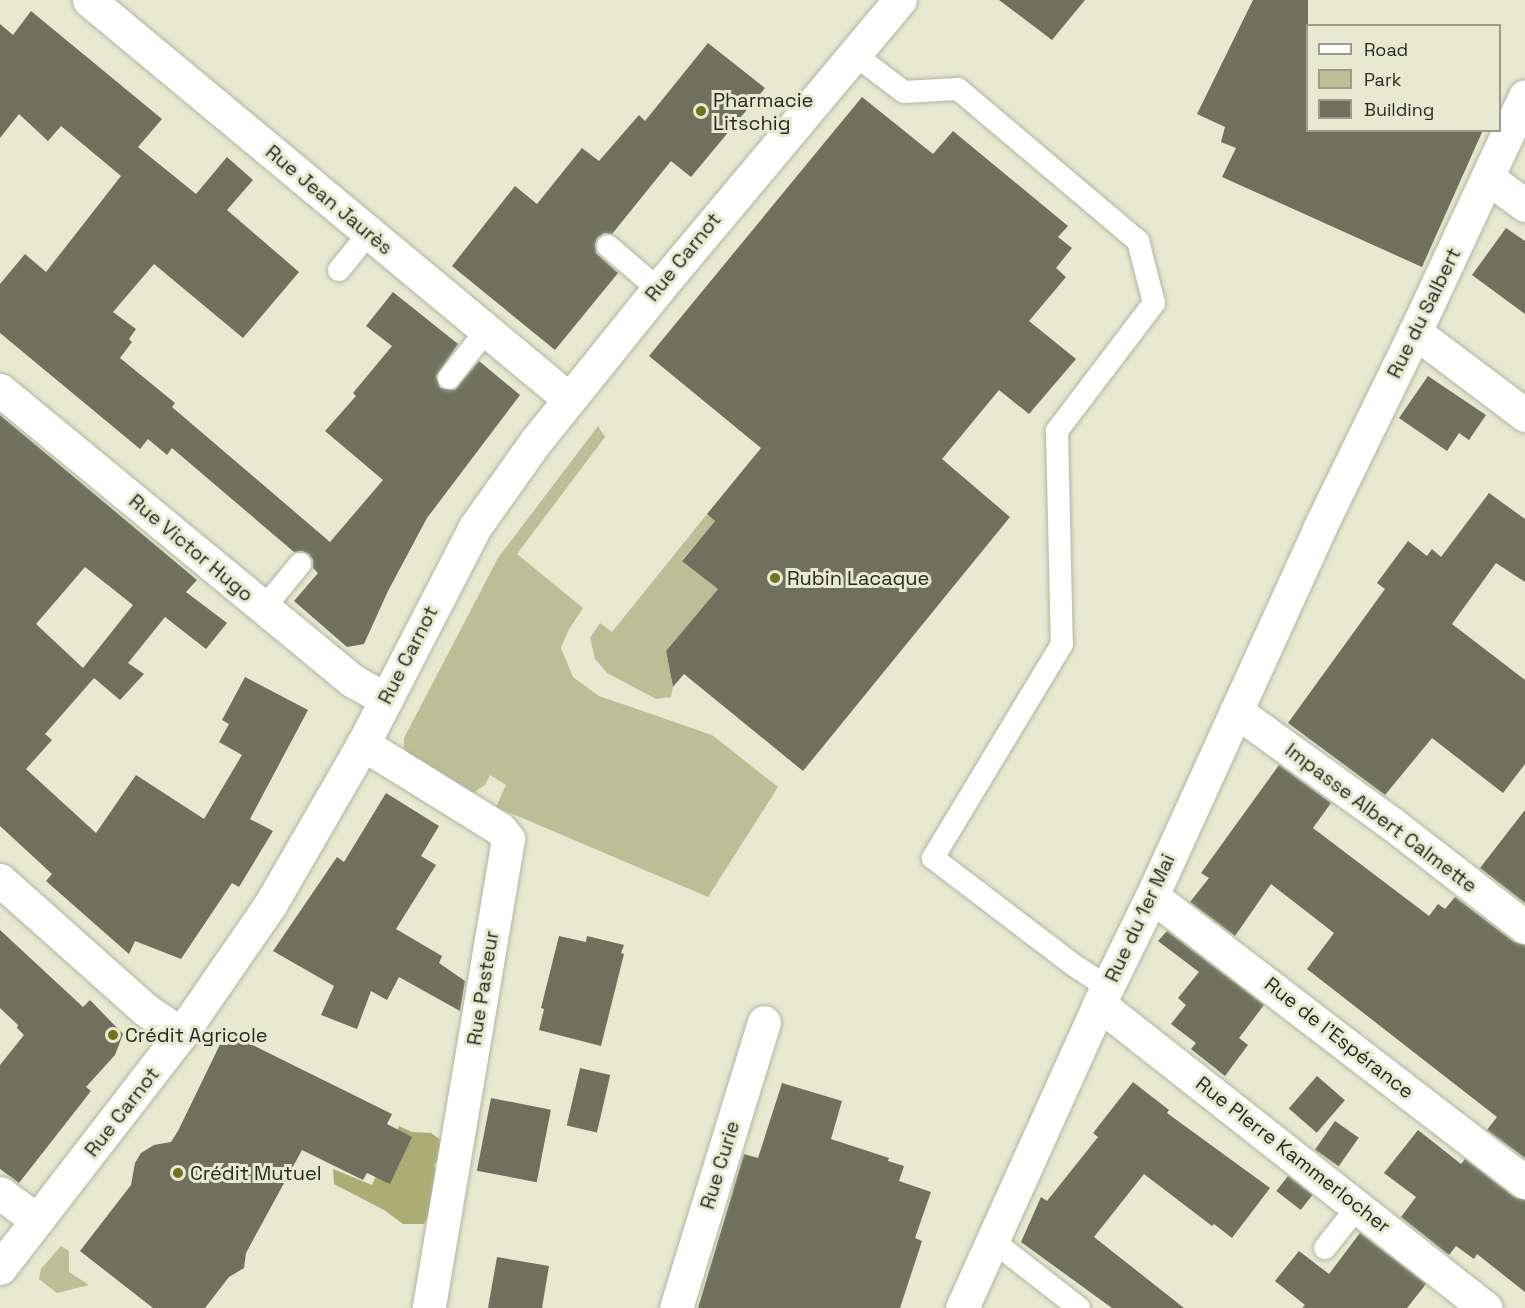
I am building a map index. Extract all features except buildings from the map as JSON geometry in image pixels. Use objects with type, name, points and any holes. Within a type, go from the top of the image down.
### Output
[{"type":"street","name":"Rue Jean Jaurès","points":[[89,0],[569,399]]},
{"type":"street","name":"Rue Carnot","points":[[0,1268],[181,1034],[270,905],[363,744],[475,527],[569,399],[657,289],[900,0]]},
{"type":"street","name":"Rue du Salbert","points":[[1319,529],[1415,332],[1525,96]]},
{"type":"street","points":[[1488,178],[1525,205]]},
{"type":"street","points":[[1415,332],[1525,415]]},
{"type":"street","name":"Rue Victor Hugo","points":[[0,390],[353,681],[386,699]]},
{"type":"street","name":"Rue du 1er Mai","points":[[962,1308],[1103,996],[1152,896],[1319,529]]},
{"type":"street","name":"Impasse Albert Calmette","points":[[1236,711],[1409,837],[1525,927]]},
{"type":"street","name":"Rue Pasteur","points":[[363,744],[500,829],[508,839],[429,1308]]},
{"type":"street","points":[[0,880],[146,1010],[181,1034]]},
{"type":"street","name":"Rue de l'Espérance","points":[[1152,896],[1525,1182]]},
{"type":"street","name":"Rue PIerre Kammerlocher","points":[[1103,996],[1486,1308]]},
{"type":"street","name":"Rue Curie","points":[[676,1308],[764,1022]]},
{"type":"street","points":[[0,1193],[37,1220]]},
{"type":"lane","points":[[850,60],[904,92],[958,89],[1138,241],[1154,303],[1057,431],[1062,644],[933,858],[1075,966],[1103,996]]},
{"type":"lane","points":[[339,270],[369,233]]},
{"type":"lane","points":[[608,246],[657,289]]},
{"type":"lane","points":[[449,378],[486,331]]},
{"type":"lane","points":[[264,608],[300,564]]},
{"type":"lane","points":[[1325,1248],[1358,1206]]},
{"type":"lane","points":[[993,1241],[1079,1308]]},
{"type":"green space","points":[[598,426],[605,437],[517,554],[583,608],[568,631],[561,648],[573,677],[599,696],[712,735],[778,787],[708,897],[496,807],[506,785],[490,775],[485,785],[473,793],[404,750],[404,738],[498,558]]},
{"type":"green space","points":[[707,514],[715,521],[682,560],[718,589],[666,651],[673,687],[671,697],[656,699],[607,673],[595,659],[590,638],[600,623],[612,632]]},
{"type":"green space","points":[[399,1126],[412,1132],[431,1133],[445,1143],[445,1153],[434,1165],[439,1178],[435,1202],[424,1224],[403,1224],[384,1210],[334,1184],[333,1169],[372,1185]]},
{"type":"green space","points":[[61,1246],[69,1251],[69,1272],[89,1285],[57,1293],[39,1279],[41,1269]]},
{"type":"place","name":"Pharmacie Litschig","points":[[701,111]]},
{"type":"place","name":"Rubin Lacaque","points":[[775,578]]},
{"type":"place","name":"Crédit Agricole","points":[[113,1035]]},
{"type":"place","name":"Crédit Mutuel","points":[[178,1173]]}]
